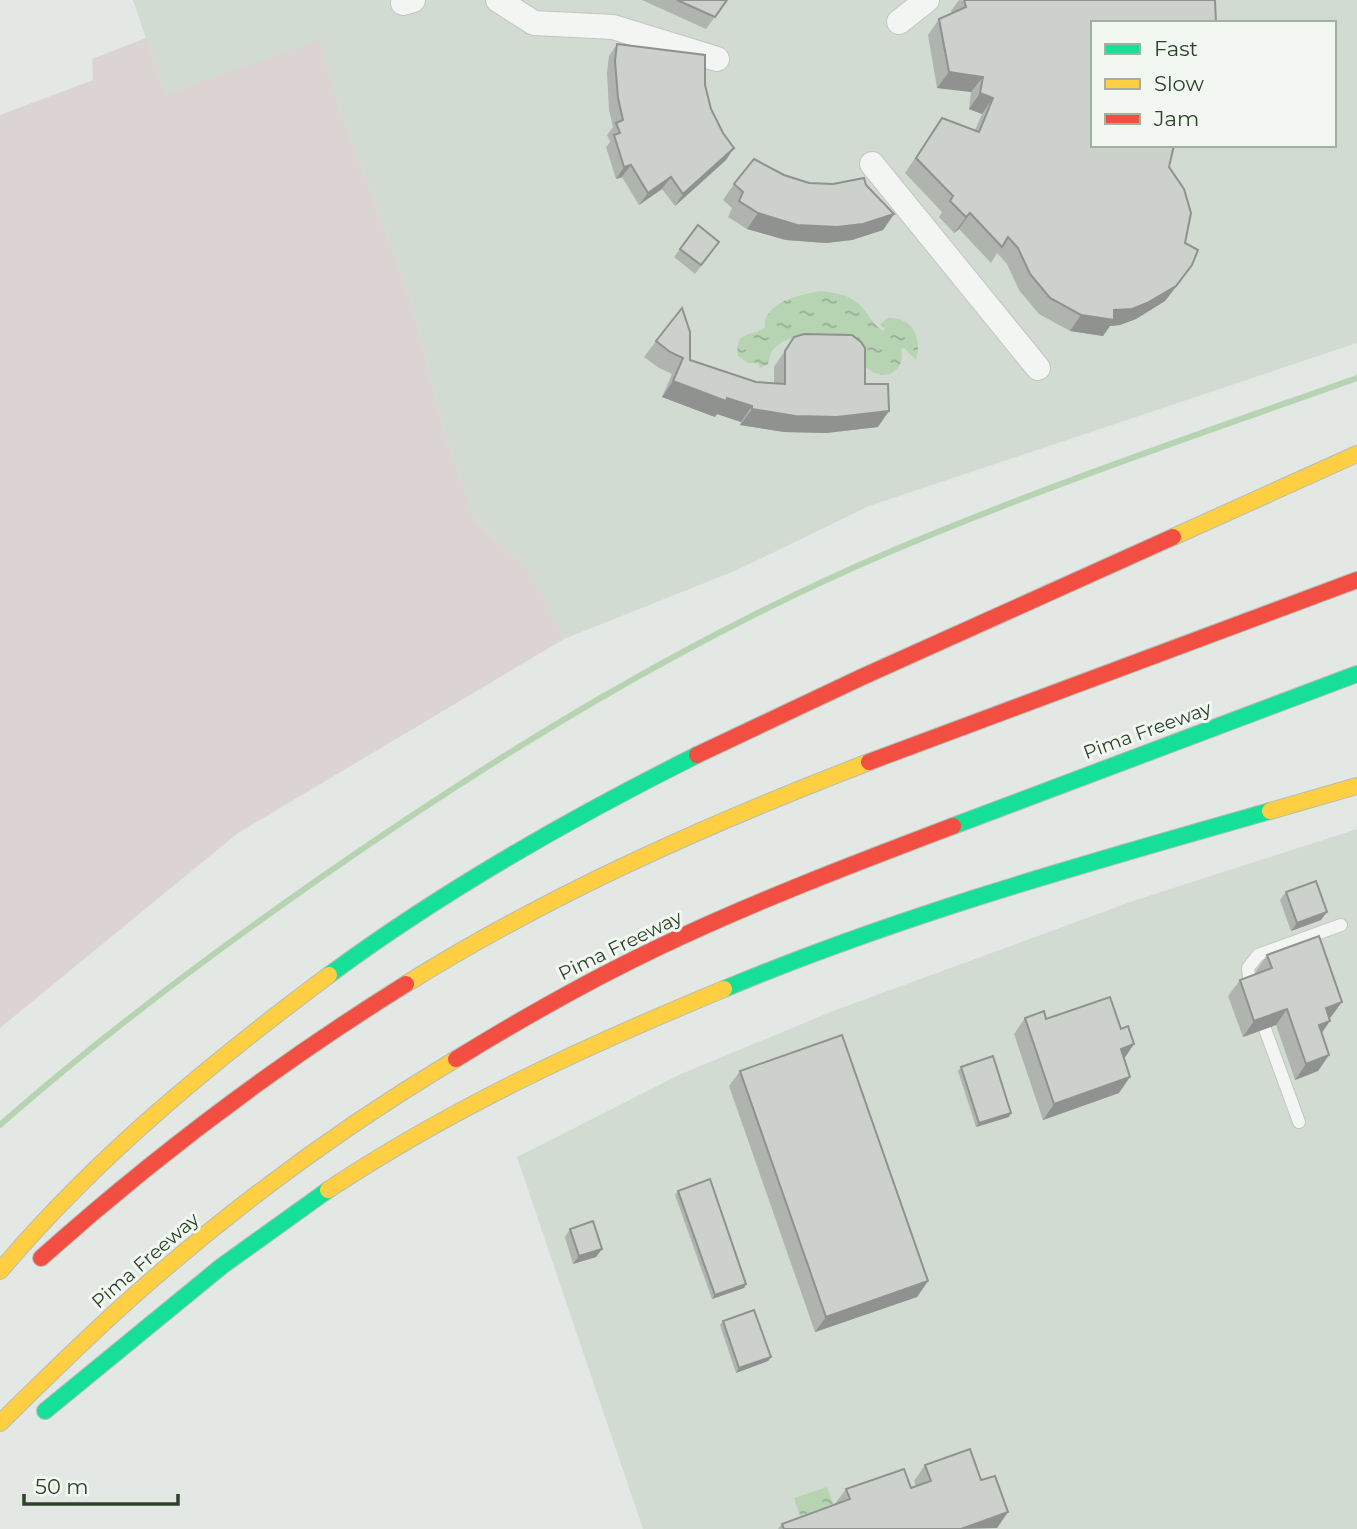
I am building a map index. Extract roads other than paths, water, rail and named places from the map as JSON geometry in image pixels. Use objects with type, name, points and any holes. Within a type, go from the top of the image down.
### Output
[{"type":"highway","points":[[0,1271],[96,1167],[212,1066],[333,973],[506,859],[680,764],[803,703],[1357,454]]},
{"type":"highway","points":[[33,1266],[139,1173],[305,1049],[429,971],[564,894],[671,843],[773,799],[1357,580]]},
{"type":"highway","name":"Pima Freeway","points":[[0,1423],[121,1306],[252,1198],[422,1079],[517,1022],[621,966],[830,873],[1357,674]]},
{"type":"highway","points":[[31,1422],[186,1293],[284,1219],[412,1137],[571,1054],[690,1002],[869,933],[974,898],[1357,786]]},
{"type":"street","points":[[498,0],[534,23],[613,27],[717,59]]},
{"type":"street","points":[[899,22],[927,0]]},
{"type":"street","points":[[872,164],[1038,368]]},
{"type":"lane","points":[[1250,988],[1248,968],[1258,955],[1341,925]]},
{"type":"lane","points":[[1265,1029],[1299,1122]]},
{"type":"water","points":[[821,291],[856,301],[883,331],[885,329],[880,324],[888,318],[910,325],[917,337],[916,360],[904,348],[901,349],[902,360],[898,368],[888,374],[879,374],[861,364],[832,335],[799,336],[782,342],[771,353],[768,364],[760,368],[758,363],[748,363],[738,356],[738,342],[744,336],[765,328],[766,319],[776,306],[794,297]]},
{"type":"water","points":[[827,1487],[833,1504],[800,1516],[794,1498]]},
{"type":"waterway","points":[[0,1125],[158,996],[323,876],[460,784],[600,698],[672,658],[819,584],[951,526],[1357,378]]}]
